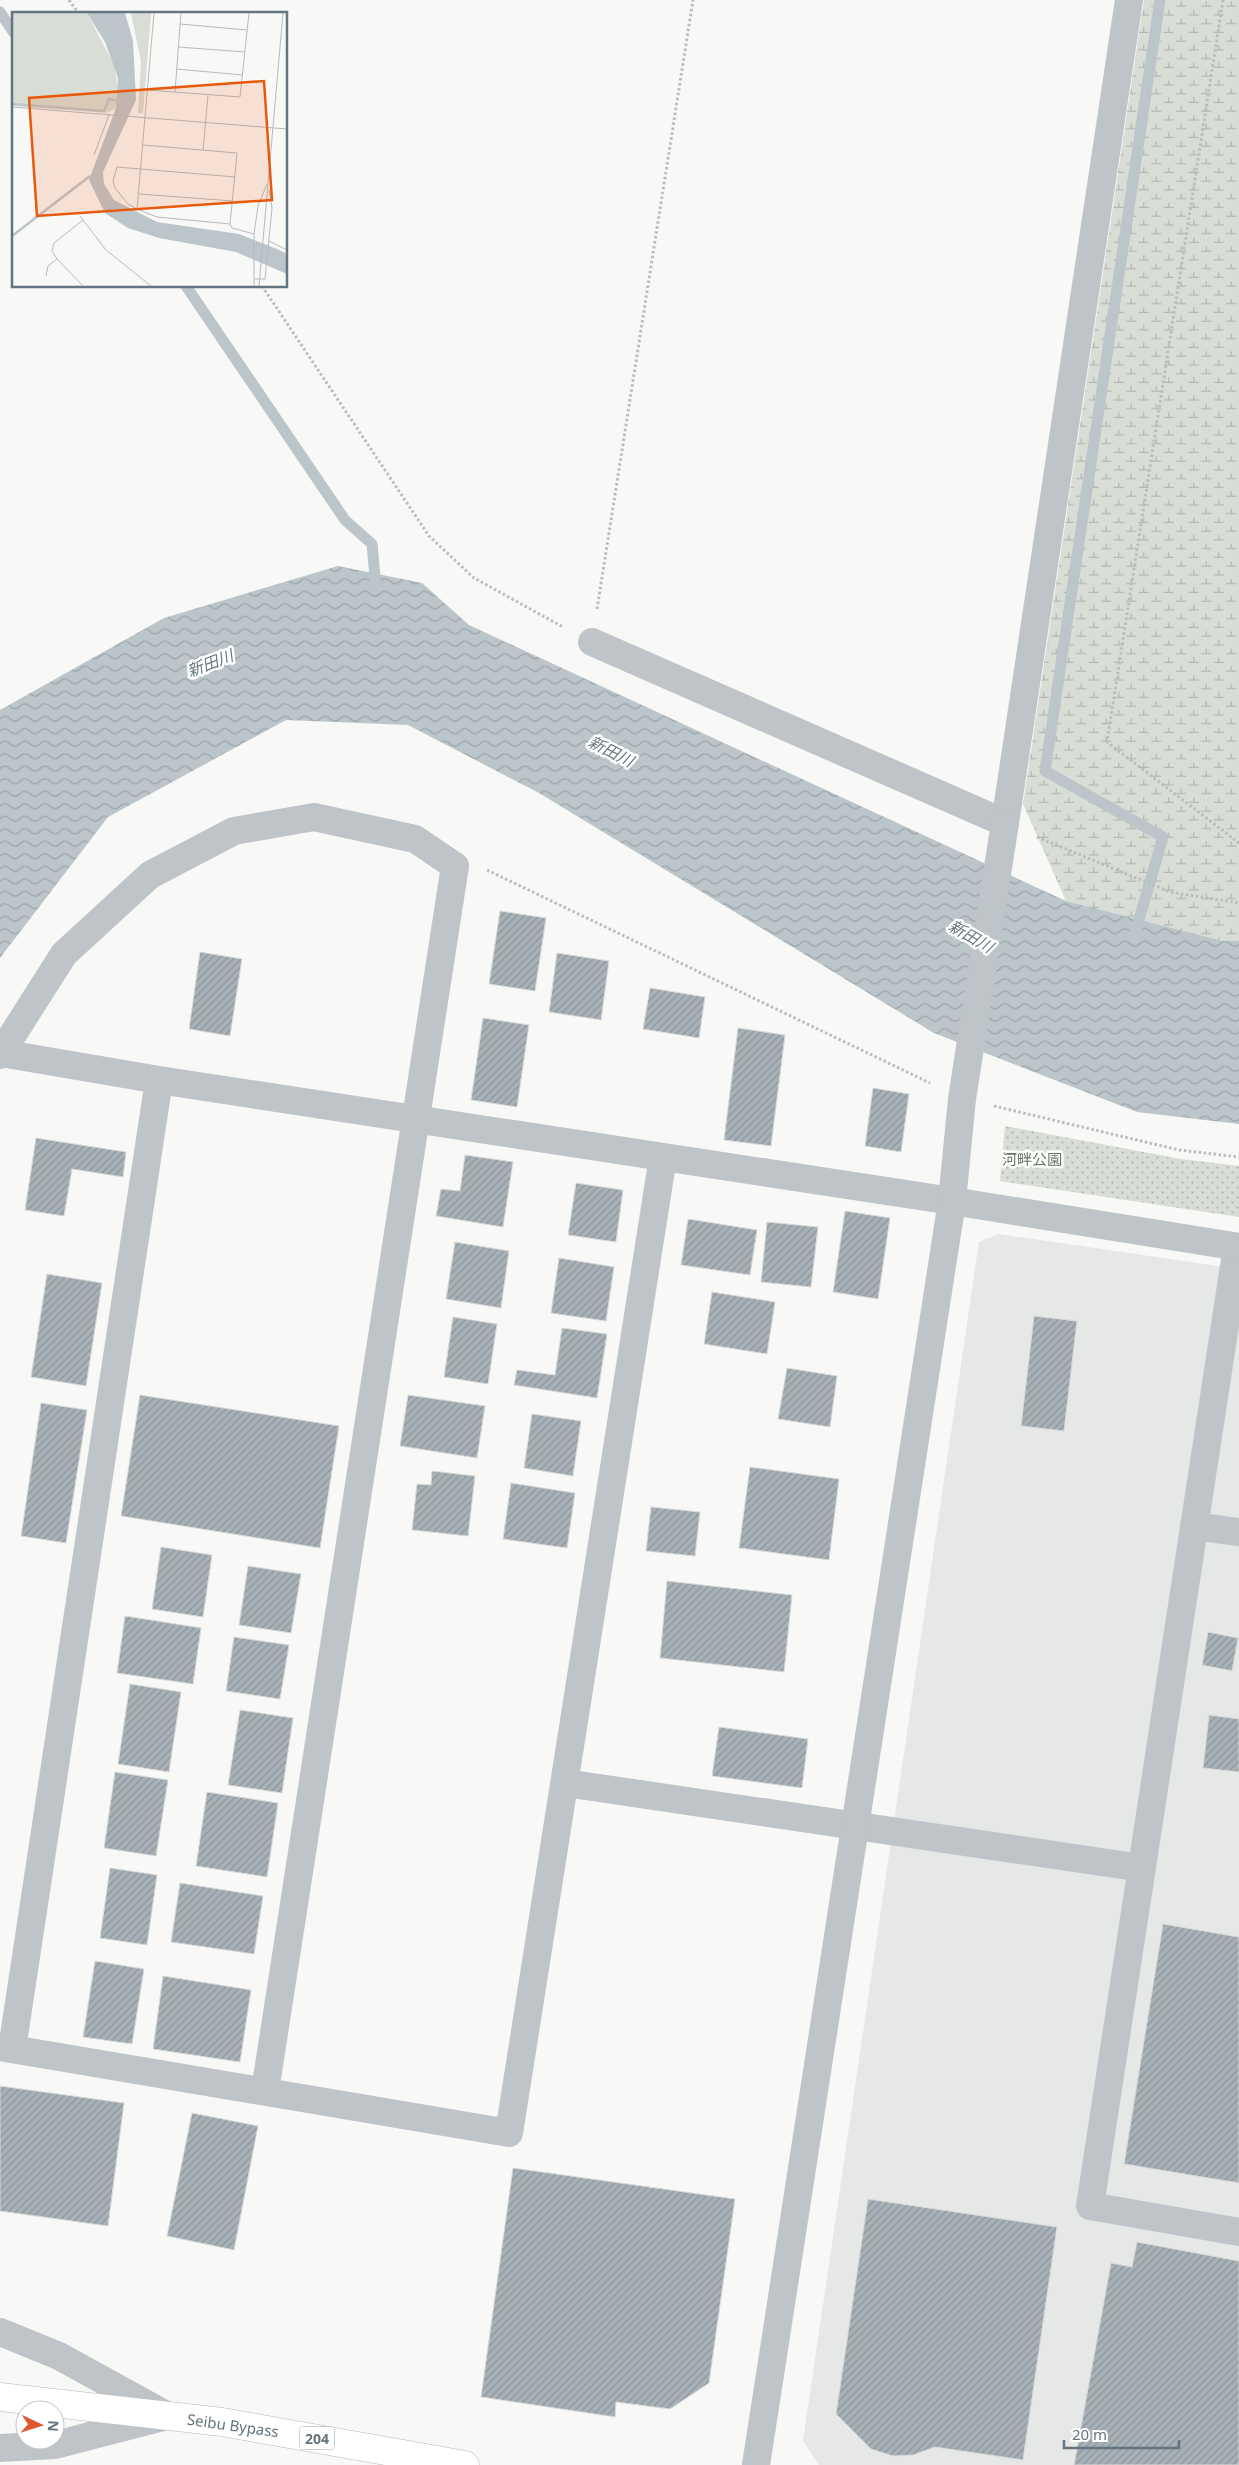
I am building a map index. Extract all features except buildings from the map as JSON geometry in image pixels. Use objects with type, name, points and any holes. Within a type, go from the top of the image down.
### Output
[{"type":"highway","name":"Seibu Bypass","points":[[0,2397],[222,2422],[465,2465]]},
{"type":"street","points":[[756,2465],[952,1201],[962,1099],[1129,0]]},
{"type":"street","points":[[592,642],[1005,823]]},
{"type":"street","points":[[265,2091],[416,1118],[455,866],[415,839],[314,817],[234,831],[150,875],[64,954],[1,1054],[159,1080],[416,1118],[952,1201],[1238,1247],[1090,2206],[1239,2232]]},
{"type":"street","points":[[159,1080],[6,2048],[510,2132],[663,1156]]},
{"type":"street","points":[[1194,1526],[1239,1532]]},
{"type":"street","points":[[565,1783],[1142,1868]]},
{"type":"street","points":[[0,2332],[60,2356],[168,2416]]},
{"type":"street","points":[[0,2448],[54,2445],[168,2416]]},
{"type":"path","points":[[69,0],[77,12]]},
{"type":"path","points":[[263,288],[430,536],[474,578],[592,642],[693,0]]},
{"type":"path","points":[[1223,0],[1107,742],[1239,843]]},
{"type":"path","points":[[1005,823],[1170,892],[1239,903]]},
{"type":"path","points":[[455,866],[482,867],[962,1099],[1179,1150],[1239,1157]]},
{"type":"shaded area","points":[[998,1234],[1239,1269],[1239,2465],[819,2465],[803,2441],[979,1242]]},
{"type":"green space","points":[[1144,0],[1239,0],[1239,941],[1223,941],[1066,901],[1023,804]]},
{"type":"green space","name":"河畔公園","points":[[1005,1126],[1181,1159],[1239,1166],[1239,1217],[1000,1181]]},
{"type":"water","name":"新田川","points":[[338,566],[422,583],[469,625],[1066,901],[1223,941],[1239,941],[1239,1124],[1137,1112],[934,1033],[539,793],[408,725],[286,720],[108,817],[0,958],[0,710],[164,618]]},
{"type":"waterway","points":[[1135,933],[1163,837],[1045,771],[1160,0]]},
{"type":"waterway","points":[[0,12],[12,30]]},
{"type":"waterway","points":[[187,288],[345,520],[372,544],[376,588]]}]
